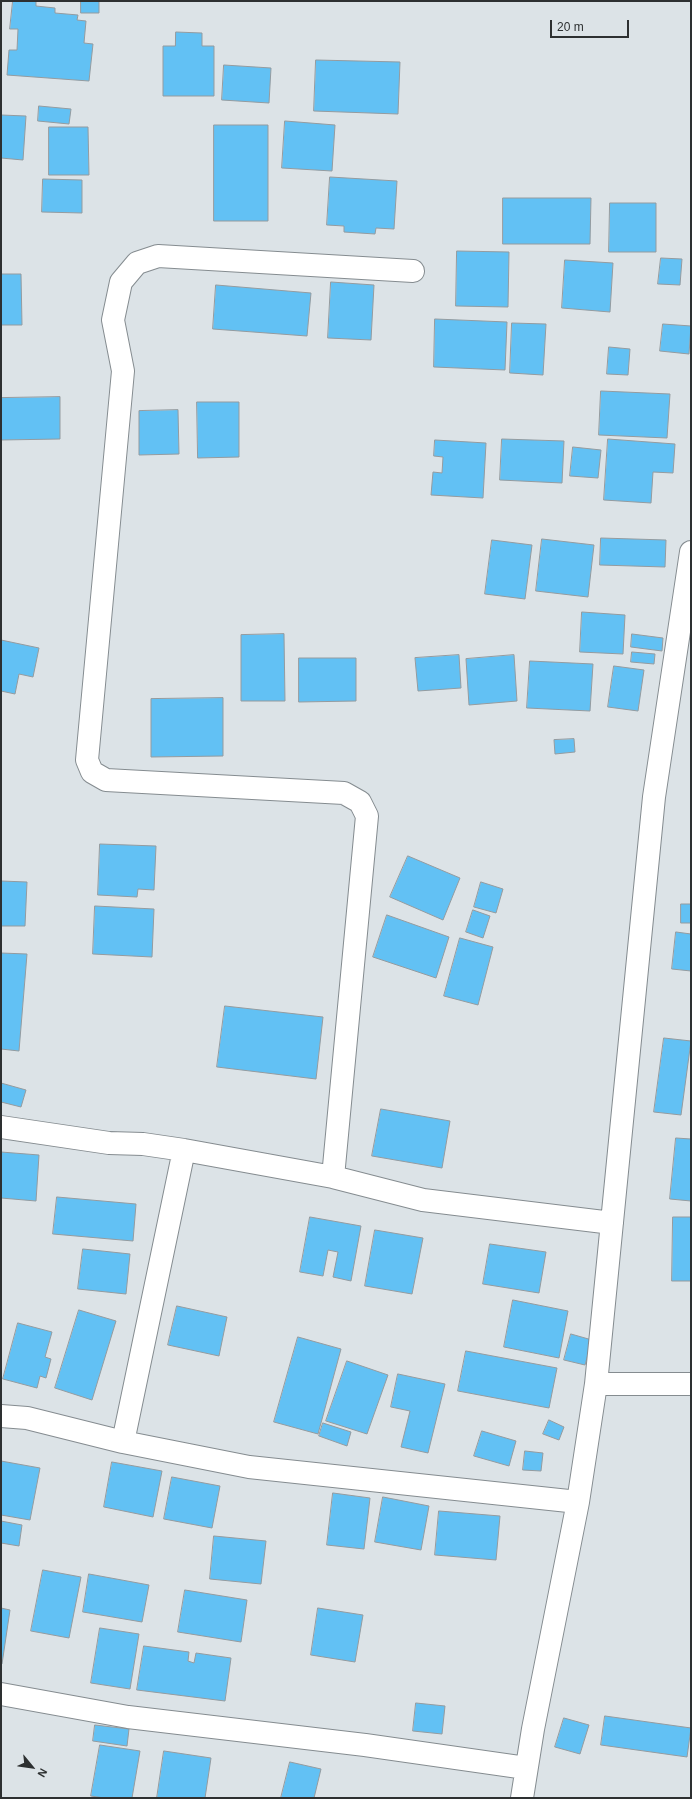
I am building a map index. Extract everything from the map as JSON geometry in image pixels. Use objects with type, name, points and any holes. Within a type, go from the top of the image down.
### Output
[{"type":"street","points":[[333,1178],[367,816],[360,802],[344,793],[106,780],[92,772],[87,760],[123,372],[113,320],[121,282],[137,263],[158,256],[413,271]]},
{"type":"street","points":[[522,1798],[532,1729],[578,1502],[596,1384],[654,797],[691,552]]},
{"type":"street","points":[[1,1127],[109,1143],[143,1144],[184,1150],[333,1178],[424,1200],[612,1223]]},
{"type":"street","points":[[123,1442],[184,1150]]},
{"type":"street","points":[[596,1384],[691,1384]]},
{"type":"street","points":[[1,1416],[27,1418],[123,1442],[249,1467],[578,1502]]},
{"type":"street","points":[[1,1694],[128,1718],[350,1743],[526,1768]]},
{"type":"building","points":[[13,1],[36,1],[36,6],[55,8],[55,13],[78,15],[77,20],[86,21],[84,43],[93,44],[89,81],[7,75],[9,50],[17,50],[18,29],[10,29]]},
{"type":"building","points":[[81,1],[99,1],[99,13],[81,13]]},
{"type":"building","points":[[176,32],[202,33],[202,46],[214,46],[214,96],[163,96],[163,46],[175,46]]},
{"type":"building","points":[[316,60],[400,62],[398,114],[314,111]]},
{"type":"building","points":[[224,65],[271,68],[269,103],[222,100]]},
{"type":"building","points":[[39,106],[71,109],[69,124],[38,121]]},
{"type":"building","points":[[1,115],[26,116],[23,160],[1,158]]},
{"type":"building","points":[[285,121],[335,125],[332,171],[282,168]]},
{"type":"building","points":[[214,125],[268,125],[268,221],[214,221]]},
{"type":"building","points":[[49,127],[88,127],[89,175],[49,175]]},
{"type":"building","points":[[330,177],[397,181],[394,229],[376,228],[375,234],[344,232],[344,226],[327,225]]},
{"type":"building","points":[[43,179],[82,180],[82,213],[42,212]]},
{"type":"building","points":[[503,198],[591,198],[590,244],[503,244]]},
{"type":"building","points":[[610,203],[656,203],[656,252],[609,252]]},
{"type":"building","points":[[457,251],[509,252],[508,307],[456,306]]},
{"type":"building","points":[[661,258],[682,259],[680,285],[658,284]]},
{"type":"building","points":[[565,260],[613,263],[610,312],[562,308]]},
{"type":"building","points":[[1,274],[21,274],[22,325],[1,325]]},
{"type":"building","points":[[331,282],[374,285],[371,340],[328,338]]},
{"type":"building","points":[[216,285],[311,293],[307,336],[213,329]]},
{"type":"building","points":[[435,319],[507,322],[505,370],[434,367]]},
{"type":"building","points":[[512,323],[546,324],[543,375],[510,373]]},
{"type":"building","points":[[663,324],[691,326],[689,354],[660,351]]},
{"type":"building","points":[[609,347],[630,349],[628,375],[607,374]]},
{"type":"building","points":[[601,391],[670,394],[667,438],[599,435]]},
{"type":"building","points":[[60,397],[60,439],[1,440],[1,398]]},
{"type":"building","points":[[197,402],[239,402],[239,457],[198,458]]},
{"type":"building","points":[[178,410],[179,454],[139,455],[139,411]]},
{"type":"building","points":[[502,439],[564,441],[562,483],[500,480]]},
{"type":"building","points":[[608,439],[675,444],[673,473],[653,472],[651,503],[604,500]]},
{"type":"building","points":[[435,440],[486,443],[483,498],[431,495],[433,472],[442,473],[443,457],[434,456]]},
{"type":"building","points":[[573,447],[601,450],[598,478],[570,476]]},
{"type":"building","points":[[601,538],[666,540],[665,567],[600,565]]},
{"type":"building","points":[[542,539],[594,545],[588,597],[536,591]]},
{"type":"building","points":[[492,540],[532,545],[525,599],[485,594]]},
{"type":"building","points":[[582,612],[625,615],[623,654],[580,652]]},
{"type":"building","points":[[284,634],[285,701],[241,701],[241,635]]},
{"type":"building","points":[[632,634],[663,638],[662,651],[631,647]]},
{"type":"building","points":[[1,640],[39,648],[33,677],[19,674],[15,694],[1,691]]},
{"type":"building","points":[[632,652],[655,654],[654,664],[631,662]]},
{"type":"building","points":[[459,655],[461,688],[418,691],[415,658]]},
{"type":"building","points":[[514,655],[517,701],[469,705],[466,659]]},
{"type":"building","points":[[299,658],[356,658],[356,701],[299,702]]},
{"type":"building","points":[[530,661],[593,664],[590,711],[527,708]]},
{"type":"building","points":[[614,666],[644,670],[638,711],[608,707]]},
{"type":"building","points":[[223,698],[223,756],[151,757],[151,699]]},
{"type":"building","points":[[574,739],[575,752],[555,754],[554,740]]},
{"type":"building","points":[[100,844],[156,846],[154,890],[138,889],[137,897],[98,895]]},
{"type":"building","points":[[408,856],[460,878],[443,920],[390,897]]},
{"type":"building","points":[[1,881],[27,882],[25,926],[1,926]]},
{"type":"building","points":[[481,882],[503,889],[496,913],[474,907]]},
{"type":"building","points":[[681,904],[691,904],[691,923],[681,923]]},
{"type":"building","points":[[95,906],[154,909],[152,957],[93,954]]},
{"type":"building","points":[[473,910],[490,916],[483,938],[466,932]]},
{"type":"building","points":[[387,915],[449,937],[436,978],[373,957]]},
{"type":"building","points":[[676,932],[691,934],[691,971],[672,969]]},
{"type":"building","points":[[460,938],[493,947],[478,1005],[444,996]]},
{"type":"building","points":[[1,953],[27,954],[19,1051],[1,1049]]},
{"type":"building","points":[[225,1006],[323,1017],[316,1079],[217,1067]]},
{"type":"building","points":[[664,1038],[691,1041],[681,1115],[654,1112]]},
{"type":"building","points":[[1,1083],[26,1090],[21,1107],[1,1102]]},
{"type":"building","points":[[381,1109],[450,1121],[442,1168],[372,1156]]},
{"type":"building","points":[[676,1138],[691,1139],[691,1201],[670,1199]]},
{"type":"building","points":[[1,1152],[39,1155],[36,1201],[1,1198]]},
{"type":"building","points":[[57,1197],[136,1204],[133,1241],[53,1234]]},
{"type":"building","points":[[310,1217],[361,1226],[351,1281],[333,1277],[338,1252],[328,1250],[323,1276],[300,1272]]},
{"type":"building","points":[[673,1217],[691,1217],[691,1281],[672,1281]]},
{"type":"building","points":[[375,1230],[423,1238],[412,1294],[365,1286]]},
{"type":"building","points":[[490,1244],[546,1252],[539,1293],[483,1284]]},
{"type":"building","points":[[83,1249],[130,1254],[126,1294],[78,1289]]},
{"type":"building","points":[[513,1300],[568,1311],[559,1358],[504,1347]]},
{"type":"building","points":[[177,1306],[227,1317],[219,1356],[168,1345]]},
{"type":"building","points":[[79,1310],[116,1321],[92,1400],[55,1388]]},
{"type":"building","points":[[18,1323],[52,1332],[45,1357],[51,1359],[46,1378],[40,1376],[37,1388],[3,1379]]},
{"type":"building","points":[[571,1334],[592,1340],[585,1365],[564,1360]]},
{"type":"building","points":[[298,1337],[341,1349],[318,1434],[274,1422]]},
{"type":"building","points":[[466,1351],[557,1368],[549,1408],[458,1391]]},
{"type":"building","points":[[347,1361],[388,1375],[367,1434],[326,1421]]},
{"type":"building","points":[[398,1374],[445,1384],[428,1453],[401,1447],[410,1411],[391,1407]]},
{"type":"building","points":[[549,1420],[564,1427],[559,1440],[543,1434]]},
{"type":"building","points":[[323,1423],[351,1432],[347,1446],[319,1436]]},
{"type":"building","points":[[482,1431],[516,1441],[509,1466],[474,1456]]},
{"type":"building","points":[[525,1451],[543,1453],[541,1471],[523,1470]]},
{"type":"building","points":[[1,1461],[40,1468],[30,1520],[1,1515]]},
{"type":"building","points":[[112,1462],[162,1471],[153,1517],[104,1507]]},
{"type":"building","points":[[172,1477],[220,1486],[212,1528],[164,1519]]},
{"type":"building","points":[[333,1493],[370,1498],[364,1549],[327,1545]]},
{"type":"building","points":[[383,1497],[429,1506],[421,1550],[375,1542]]},
{"type":"building","points":[[439,1511],[500,1516],[496,1560],[435,1555]]},
{"type":"building","points":[[1,1521],[22,1525],[19,1546],[1,1543]]},
{"type":"building","points":[[214,1536],[266,1541],[261,1584],[210,1579]]},
{"type":"building","points":[[43,1570],[81,1577],[69,1638],[31,1631]]},
{"type":"building","points":[[89,1574],[149,1585],[142,1622],[83,1612]]},
{"type":"building","points":[[185,1590],[247,1600],[241,1642],[178,1632]]},
{"type":"building","points":[[1,1608],[10,1610],[2,1664],[1,1664]]},
{"type":"building","points":[[318,1608],[363,1615],[355,1662],[311,1655]]},
{"type":"building","points":[[100,1628],[139,1634],[130,1689],[91,1683]]},
{"type":"building","points":[[144,1646],[189,1652],[188,1661],[194,1663],[196,1653],[231,1658],[225,1701],[137,1690]]},
{"type":"building","points":[[416,1703],[445,1706],[442,1734],[413,1731]]},
{"type":"building","points":[[605,1716],[691,1728],[687,1757],[601,1745]]},
{"type":"building","points":[[564,1718],[589,1725],[580,1754],[555,1747]]},
{"type":"building","points":[[95,1725],[129,1729],[127,1746],[93,1741]]},
{"type":"building","points":[[100,1745],[140,1751],[132,1798],[104,1798],[91,1796]]},
{"type":"building","points":[[164,1751],[211,1758],[205,1798],[157,1798]]},
{"type":"building","points":[[290,1762],[321,1769],[314,1798],[281,1798]]}]
